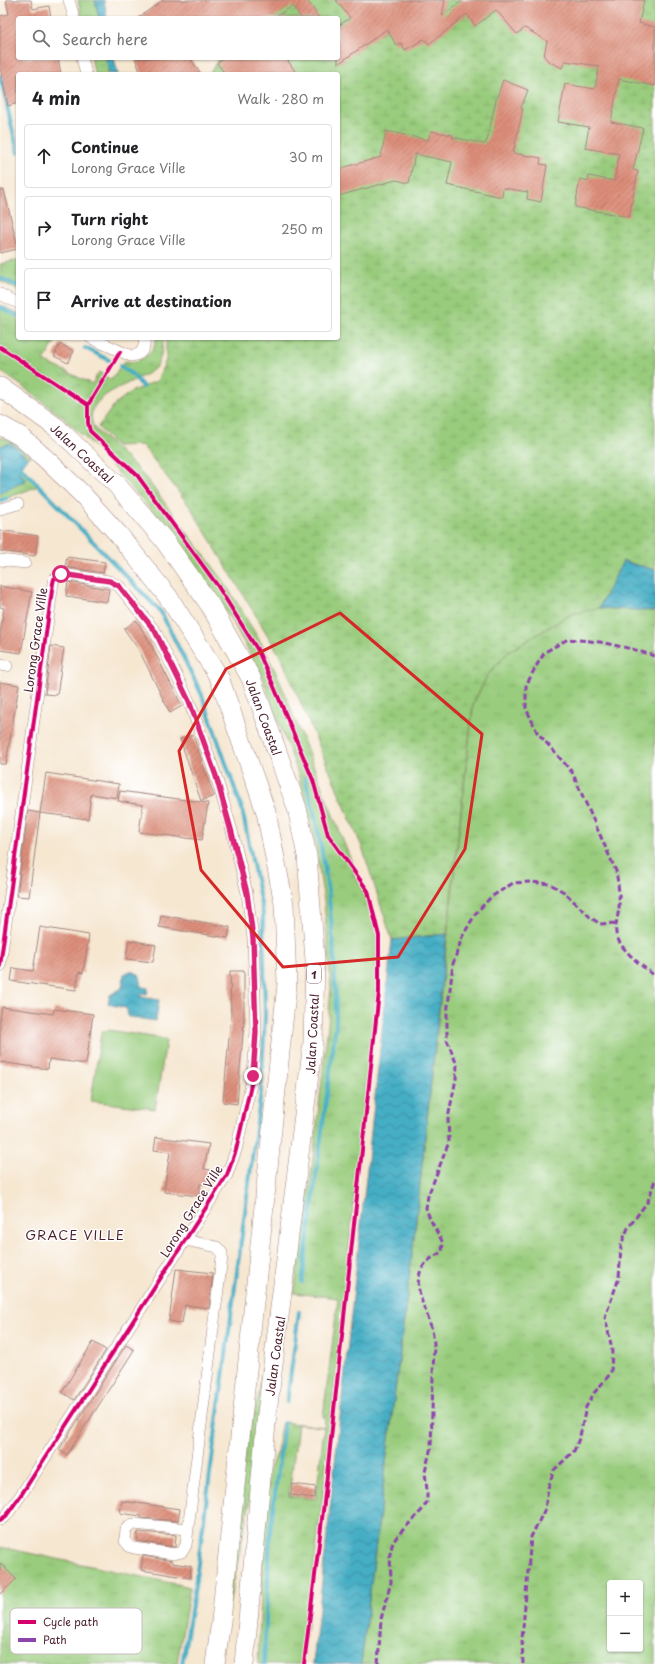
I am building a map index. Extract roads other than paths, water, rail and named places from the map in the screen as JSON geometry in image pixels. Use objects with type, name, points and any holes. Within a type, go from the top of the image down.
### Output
[{"type":"highway","name":"Jalan Coastal","points":[[0,387],[56,427],[116,484],[164,540],[210,605],[251,678],[297,808],[307,856],[314,960],[314,1042],[267,1413],[244,1664]]},
{"type":"highway","points":[[0,425],[20,436],[47,460],[82,494],[119,535],[169,598],[219,677],[266,812],[284,904],[287,984],[221,1621],[215,1664]]},
{"type":"street","points":[[69,0],[73,16]]},
{"type":"street","points":[[82,60],[86,72]]},
{"type":"street","points":[[0,294],[16,302]]},
{"type":"street","points":[[95,340],[131,356],[142,352],[145,345],[144,340]]},
{"type":"street","points":[[0,509],[18,504]]},
{"type":"street","points":[[0,560],[25,563]]},
{"type":"street","name":"Lorong Grace Ville","points":[[0,966],[52,583],[57,576],[61,574],[110,581],[119,586],[155,631],[189,701],[216,776],[232,831],[247,893],[253,938],[256,1032],[253,1076],[236,1150],[227,1175],[23,1492],[6,1516],[0,1520]]},
{"type":"street","points":[[185,1240],[217,1247],[222,1253],[222,1257],[188,1529],[185,1549],[178,1554],[134,1548],[130,1547],[125,1541],[126,1529],[132,1524],[188,1529]]},
{"type":"water","points":[[95,0],[104,0],[107,16],[99,16]]},
{"type":"water","points":[[106,60],[114,60],[118,72],[109,72]]},
{"type":"water","points":[[11,443],[28,458],[19,470],[26,480],[0,493],[0,446]]},
{"type":"water","points":[[623,561],[655,570],[655,611],[599,608]]},
{"type":"water","points":[[447,934],[414,1239],[361,1664],[313,1664],[392,940]]},
{"type":"water","points":[[130,971],[139,974],[140,985],[148,988],[147,994],[142,993],[141,997],[159,1000],[156,1021],[128,1017],[127,1010],[125,1008],[108,1004],[110,995],[122,988],[124,974]]},
{"type":"waterway","points":[[0,76],[16,144]]},
{"type":"waterway","points":[[0,278],[16,285]]},
{"type":"waterway","points":[[0,307],[16,315]]},
{"type":"waterway","points":[[85,348],[109,360]]},
{"type":"waterway","points":[[120,366],[134,376],[143,387]]},
{"type":"waterway","points":[[18,464],[161,612],[202,695],[242,809],[263,914],[265,1015],[261,1092],[195,1586],[182,1664]]},
{"type":"waterway","points":[[0,501],[7,498]]},
{"type":"waterway","points":[[302,1282],[336,1025],[336,994],[329,900],[320,838],[305,778]]},
{"type":"waterway","points":[[287,1402],[299,1312]]},
{"type":"waterway","points":[[264,1664],[270,1532],[284,1423]]},
{"type":"district","name":"GRACE VILLE","points":[[75,1234]]}]
